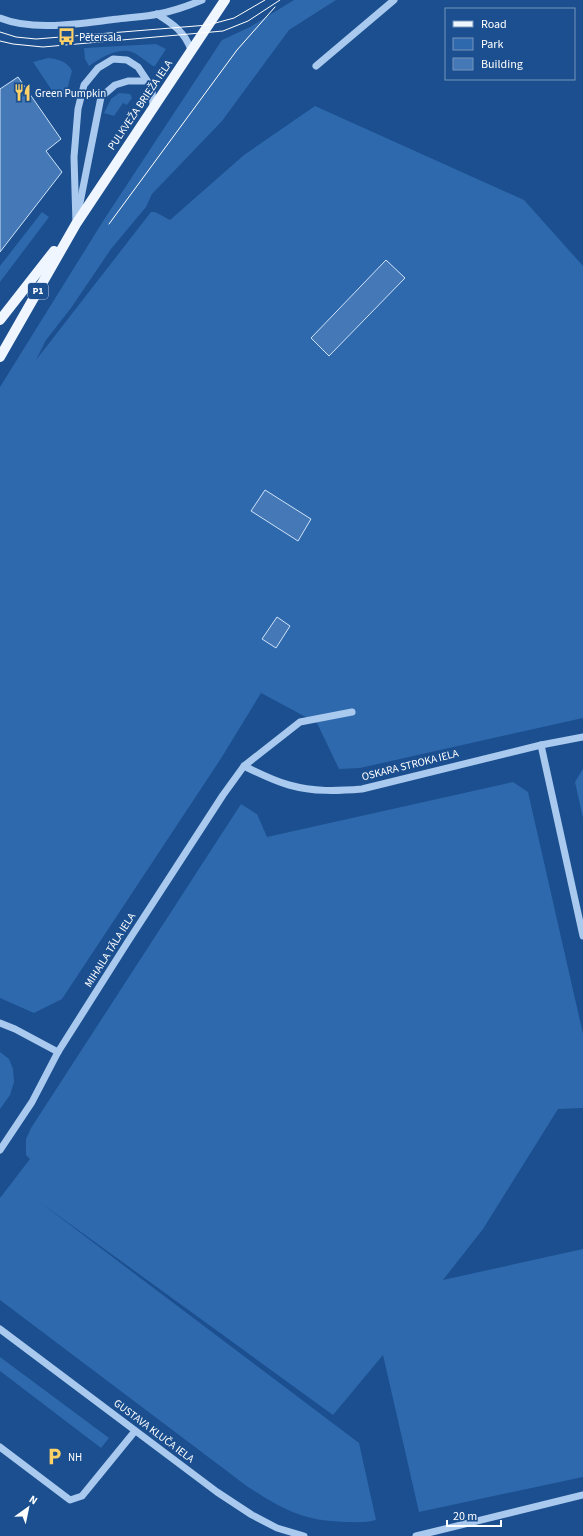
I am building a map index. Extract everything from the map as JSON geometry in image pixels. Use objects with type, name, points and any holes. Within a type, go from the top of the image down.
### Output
[{"type":"main road","name":"PULKVEŽA BRIEŽA IELA","points":[[0,357],[76,224],[225,0]]},
{"type":"main road","name":"PULKVEŽA BRIEŽA IELA","points":[[1,317],[76,224]]},
{"type":"street","points":[[0,18],[11,23],[45,26],[157,14],[202,0]]},
{"type":"street","points":[[316,66],[394,0]]},
{"type":"street","points":[[157,14],[178,28],[185,35],[191,50]]},
{"type":"street","points":[[76,224],[74,157],[78,109],[84,85],[98,68],[113,60],[127,60],[138,67],[152,88],[153,107]]},
{"type":"street","points":[[76,224],[101,97],[115,85],[128,81],[147,81]]},
{"type":"street","name":"MIHAILA TĀLA IELA","points":[[0,1150],[32,1102],[58,1052],[127,943],[223,795],[244,766],[300,722],[352,712]]},
{"type":"street","name":"OSKARA STROKA IELA","points":[[244,766],[288,785],[316,791],[340,791],[362,789],[541,745],[583,737]]},
{"type":"street","points":[[541,745],[583,936]]},
{"type":"street","points":[[0,1023],[15,1029],[58,1052]]},
{"type":"street","name":"GUSTAVA KLUČA IELA","points":[[0,1329],[217,1492],[252,1516],[277,1528],[304,1536]]},
{"type":"street","points":[[0,1447],[70,1500],[82,1496],[135,1431]]},
{"type":"street","points":[[416,1536],[583,1495]]},
{"type":"green space","points":[[294,0],[336,0],[289,30],[222,121],[152,194],[146,207],[111,249],[71,308],[46,340],[36,360],[151,212],[155,212],[170,220],[244,155],[315,106],[524,200],[583,266],[583,718],[360,768],[339,769],[317,723],[261,693],[220,760],[62,999],[34,1013],[0,998],[0,387],[105,218],[222,40],[250,27]]},
{"type":"green space","points":[[156,44],[166,49],[155,66],[128,51],[112,53],[89,66],[85,59],[84,48]]},
{"type":"green space","points":[[48,58],[62,61],[68,65],[72,71],[66,94],[53,92],[33,62]]},
{"type":"green space","points":[[119,93],[130,94],[132,98],[127,105],[123,103],[114,116],[104,113],[111,99]]},
{"type":"green space","points":[[42,212],[49,217],[0,282],[0,266]]},
{"type":"green space","points":[[583,769],[583,818],[575,782]]},
{"type":"green space","points":[[513,782],[528,792],[583,1034],[583,1108],[558,1109],[483,1229],[443,1280],[583,1249],[583,1477],[419,1512],[383,1355],[333,1415],[41,1203],[359,1443],[376,1520],[365,1522],[345,1522],[330,1521],[305,1516],[272,1502],[248,1487],[0,1300],[0,1198],[30,1159],[26,1155],[26,1139],[31,1128],[241,804],[257,814],[267,837]]},
{"type":"green space","points":[[0,1052],[9,1059],[13,1069],[14,1082],[10,1095],[0,1109]]},
{"type":"green space","points":[[0,1357],[109,1438],[101,1448],[0,1371]]},
{"type":"building","points":[[18,77],[61,139],[46,151],[62,172],[0,252],[0,89]]},
{"type":"building","points":[[386,260],[405,278],[329,356],[311,338]]},
{"type":"building","points":[[265,490],[311,519],[298,541],[251,511]]},
{"type":"building","points":[[277,617],[290,626],[276,648],[262,639]]},
{"type":"tram line","points":[[0,32],[16,37],[36,39],[208,25],[234,18],[265,0]]},
{"type":"tram line","points":[[0,41],[43,47],[223,31],[248,21],[280,0]]},
{"type":"tram line","points":[[109,224],[237,50],[275,7]]},
{"type":"place","name":"Pētersala","points":[[66,37]]},
{"type":"place","name":"Green Pumpkin","points":[[22,93]]},
{"type":"place","name":"NH","points":[[55,1457]]}]
